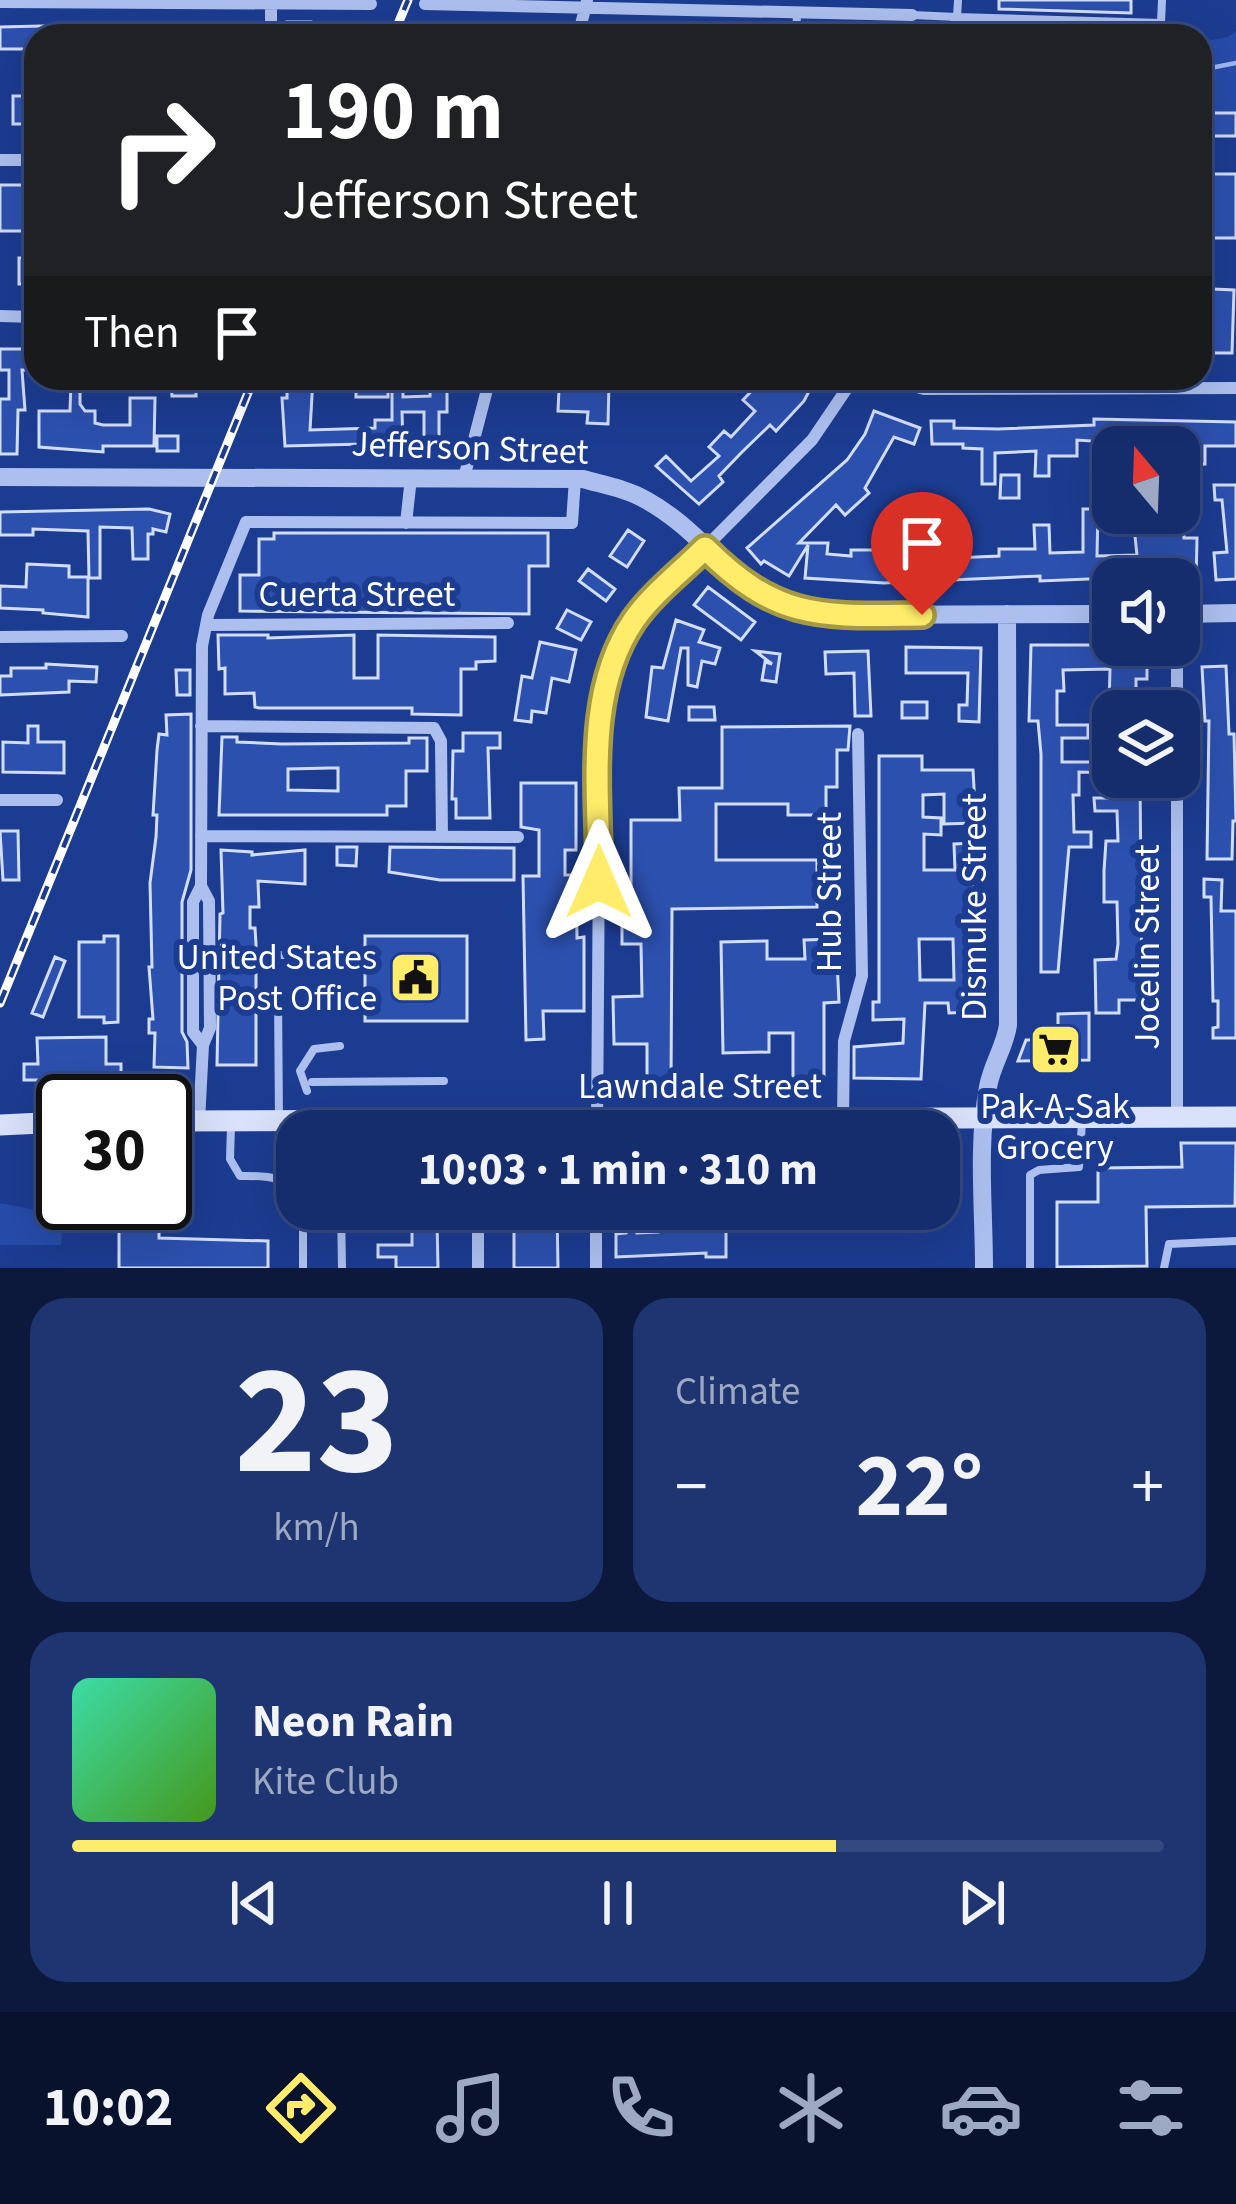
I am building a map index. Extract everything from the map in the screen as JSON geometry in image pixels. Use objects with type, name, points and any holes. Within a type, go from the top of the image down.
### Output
[{"type":"main road","name":"Lawndale Street","points":[[960,1120],[1236,1118]]},
{"type":"main road","name":"Lawndale Street","points":[[192,1120],[276,1120]]},
{"type":"main road","points":[[2,1122],[36,1122]]},
{"type":"street","points":[[0,2],[371,4]]},
{"type":"street","points":[[425,4],[586,3],[912,15]]},
{"type":"street","points":[[464,478],[487,390]]},
{"type":"street","points":[[597,1110],[602,693],[622,640],[637,616],[812,440],[846,390]]},
{"type":"street","name":"Jefferson Street","points":[[0,477],[575,479],[644,498],[756,592],[801,612],[1092,614]]},
{"type":"street","points":[[406,523],[411,478]]},
{"type":"street","points":[[199,1120],[203,1045],[210,1028],[209,901],[201,886],[202,646],[246,522],[572,523],[575,479]]},
{"type":"street","points":[[1200,614],[1236,613]]},
{"type":"street","name":"Dismuke Street","points":[[984,1268],[983,1120],[988,1082],[1006,1045],[1009,1024],[1006,614]]},
{"type":"street","name":"Cuerta Street","points":[[206,625],[508,622]]},
{"type":"street","points":[[0,637],[122,636]]},
{"type":"street","points":[[201,727],[434,728],[441,741],[442,836]]},
{"type":"street","name":"Hub Street","points":[[843,1110],[844,1042],[862,976],[858,734]]},
{"type":"street","name":"Jocelin Street","points":[[1177,798],[1178,1118]]},
{"type":"street","points":[[0,800],[57,800]]},
{"type":"street","points":[[201,836],[518,837]]},
{"type":"street","points":[[478,1230],[478,1268]]},
{"type":"street","points":[[596,1230],[596,1268]]},
{"type":"lane","points":[[953,24],[958,0]]},
{"type":"lane","points":[[912,15],[1161,22],[1162,0]]},
{"type":"lane","points":[[796,24],[797,12]]},
{"type":"lane","points":[[277,956],[344,955]]},
{"type":"lane","points":[[278,995],[279,1110]]},
{"type":"lane","points":[[340,1046],[314,1049],[300,1071],[309,1086],[443,1081]]},
{"type":"lane","points":[[1030,1268],[1030,1175],[1079,1167],[1082,1119]]},
{"type":"lane","points":[[231,1120],[230,1159],[240,1176],[276,1177]]},
{"type":"lane","points":[[303,1230],[303,1268]]},
{"type":"lane","points":[[341,1230],[342,1268]]},
{"type":"lane","points":[[1164,1268],[1169,1244],[1236,1241]]},
{"type":"shaded area","points":[[1236,31],[1236,113],[1212,113],[1212,40]]},
{"type":"shaded area","points":[[0,1203],[36,1210],[36,1230],[62,1230],[61,1245],[0,1245]]},
{"type":"building","points":[[999,0],[1131,0],[1131,13],[999,9]]},
{"type":"building","points":[[0,27],[24,27],[24,49],[0,49]]},
{"type":"building","points":[[13,96],[24,96],[24,124],[13,124]]},
{"type":"building","points":[[1212,113],[1236,113],[1236,136],[1212,136]]},
{"type":"building","points":[[1212,174],[1236,174],[1236,238],[1212,238]]},
{"type":"building","points":[[0,185],[23,185],[23,231],[0,231]]},
{"type":"building","points":[[19,258],[24,258],[24,284],[19,284]]},
{"type":"building","points":[[1213,289],[1234,290],[1232,353],[1212,353]]},
{"type":"building","points":[[0,349],[24,349],[25,410],[18,410],[17,454],[0,454],[0,399],[9,399],[9,370],[0,370]]},
{"type":"building","points":[[71,390],[80,390],[80,404],[85,411],[95,411],[95,423],[130,425],[130,398],[155,398],[154,446],[103,446],[103,452],[39,447],[39,411],[70,411]]},
{"type":"building","points":[[172,390],[196,390],[196,396],[172,396]]},
{"type":"building","points":[[287,390],[312,390],[310,430],[375,428],[375,420],[392,420],[392,390],[403,390],[403,397],[447,390],[447,412],[439,412],[439,451],[424,451],[424,412],[402,412],[403,443],[285,446],[282,398],[287,398]]},
{"type":"building","points":[[356,390],[388,390],[388,397],[356,397]]},
{"type":"building","points":[[559,390],[609,390],[608,424],[587,423],[588,412],[558,411]]},
{"type":"building","points":[[753,390],[810,390],[776,431],[770,425],[742,452],[719,476],[723,482],[699,504],[656,466],[666,456],[691,481],[719,456],[709,447],[724,431],[731,437],[755,411],[743,400]]},
{"type":"building","points":[[874,411],[920,428],[914,444],[894,437],[865,488],[869,493],[845,515],[836,505],[799,543],[828,543],[827,554],[851,556],[851,550],[925,545],[923,523],[938,522],[940,553],[953,553],[954,558],[999,556],[999,549],[1035,549],[1034,525],[1049,525],[1050,553],[1083,552],[1083,509],[1092,509],[1097,556],[1137,555],[1135,534],[1184,534],[1184,538],[1197,538],[1197,558],[1092,558],[1092,579],[1040,581],[1040,576],[884,583],[805,578],[808,545],[789,576],[764,561],[761,564],[747,548],[847,460]]},
{"type":"building","points":[[1094,419],[1236,422],[1236,446],[1205,446],[1205,464],[1200,464],[1200,426],[1092,426],[1092,441],[1077,440],[1077,456],[1049,456],[1049,476],[1035,476],[1036,451],[995,453],[995,484],[982,484],[982,449],[932,444],[931,421],[954,421],[954,428],[1094,425]]},
{"type":"building","points":[[157,436],[178,436],[178,451],[157,451]]},
{"type":"building","points":[[1001,475],[1019,475],[1019,498],[1000,498]]},
{"type":"building","points":[[1214,485],[1236,485],[1236,579],[1216,580],[1214,553],[1227,552],[1222,500],[1215,500]]},
{"type":"building","points":[[149,509],[170,514],[166,532],[153,529],[148,534],[148,559],[133,559],[132,528],[100,527],[100,578],[89,578],[88,531],[33,529],[33,535],[0,535],[0,512]]},
{"type":"building","points":[[628,530],[644,541],[627,567],[610,556]]},
{"type":"building","points":[[274,533],[548,533],[548,566],[529,566],[529,614],[240,611],[240,575],[259,575],[259,539],[274,539]]},
{"type":"building","points":[[27,564],[69,566],[69,577],[88,577],[88,617],[0,608],[0,586],[26,587]]},
{"type":"building","points":[[588,569],[615,589],[606,601],[579,581]]},
{"type":"building","points":[[708,587],[755,622],[741,640],[694,605]]},
{"type":"building","points":[[567,610],[591,622],[581,640],[557,628]]},
{"type":"building","points":[[676,620],[704,630],[699,642],[720,648],[715,664],[702,661],[697,687],[688,685],[688,648],[681,648],[668,721],[646,717],[652,667],[663,668]]},
{"type":"building","points":[[218,635],[354,635],[354,678],[378,678],[378,635],[495,637],[495,661],[461,669],[461,715],[412,714],[412,708],[259,708],[254,693],[225,694]]},
{"type":"building","points":[[540,642],[576,650],[569,682],[552,678],[546,713],[532,711],[531,722],[515,720],[522,676],[532,678]]},
{"type":"building","points":[[1031,645],[1092,645],[1092,666],[1147,666],[1147,679],[1136,679],[1136,690],[1109,690],[1110,669],[1063,670],[1064,691],[1057,691],[1057,725],[1088,725],[1088,738],[1062,738],[1062,762],[1092,762],[1092,772],[1079,772],[1079,795],[1073,795],[1074,832],[1091,832],[1091,847],[1069,847],[1058,972],[1041,972],[1041,754],[1038,721],[1029,721]]},
{"type":"building","points":[[906,647],[981,648],[979,722],[959,721],[959,705],[967,705],[968,673],[906,673]]},
{"type":"building","points":[[755,651],[780,654],[776,682],[762,680],[765,662],[772,664]]},
{"type":"building","points":[[868,651],[871,716],[855,716],[854,673],[826,674],[825,652]]},
{"type":"building","points":[[46,664],[97,667],[96,682],[69,681],[69,692],[0,695],[0,676],[11,676],[11,668],[46,668]]},
{"type":"building","points":[[1226,666],[1229,734],[1234,734],[1236,821],[1232,859],[1207,859],[1209,721],[1205,721],[1202,667]]},
{"type":"building","points":[[176,670],[190,670],[190,695],[177,695]]},
{"type":"building","points":[[902,702],[927,702],[927,718],[902,718]]},
{"type":"building","points":[[689,707],[714,707],[715,720],[689,720]]},
{"type":"building","points":[[191,714],[191,870],[182,902],[182,1032],[188,1068],[154,1067],[149,967],[157,750],[159,734],[167,735],[166,715]]},
{"type":"building","points":[[28,726],[38,726],[38,742],[64,742],[64,773],[3,772],[3,742],[28,743]]},
{"type":"building","points":[[850,726],[848,750],[837,750],[837,787],[826,787],[826,815],[788,815],[788,804],[716,804],[716,860],[817,860],[817,907],[672,909],[671,1086],[647,1086],[647,1044],[614,1044],[613,997],[642,996],[641,944],[622,944],[622,913],[631,913],[631,820],[680,820],[679,788],[722,788],[722,727]]},
{"type":"building","points":[[463,733],[500,733],[500,748],[488,748],[490,818],[456,818],[453,751],[463,751]]},
{"type":"building","points":[[222,737],[282,744],[409,743],[409,738],[427,738],[427,771],[406,771],[406,806],[387,806],[387,815],[219,815]],"holes":[[[338,768],[338,791],[288,790],[288,769]]]},
{"type":"building","points":[[879,756],[922,756],[922,770],[973,770],[976,823],[944,824],[944,794],[923,795],[923,817],[941,818],[941,835],[924,834],[924,870],[955,870],[954,844],[974,843],[971,917],[982,917],[982,939],[975,939],[973,1012],[949,1013],[948,1003],[925,1003],[921,1079],[854,1078],[854,1047],[903,1043],[904,1019],[873,1020],[873,1002],[879,1002]],"holes":[[[919,939],[953,939],[954,980],[920,980]]]},
{"type":"building","points":[[521,783],[576,783],[576,850],[565,850],[565,875],[576,875],[577,938],[584,937],[584,1011],[543,1011],[544,1039],[526,1040],[523,876],[539,876],[539,830],[521,827]]},
{"type":"building","points":[[1094,798],[1140,798],[1142,1000],[1119,1000],[1119,1013],[1096,1013],[1095,960],[1116,959],[1118,944],[1117,902],[1104,902],[1104,871],[1106,841],[1118,841],[1117,811],[1095,811]]},
{"type":"building","points":[[0,831],[18,831],[19,880],[3,880]]},
{"type":"building","points":[[337,847],[357,847],[356,866],[337,865]]},
{"type":"building","points":[[390,847],[514,848],[514,880],[440,880],[389,872]]},
{"type":"building","points":[[221,850],[252,855],[305,850],[305,884],[258,881],[259,907],[250,907],[256,944],[256,1065],[217,1065]]},
{"type":"building","points":[[1204,879],[1222,880],[1221,911],[1236,911],[1236,1038],[1213,1038],[1218,1001],[1213,1001],[1211,897],[1204,897]]},
{"type":"building","points":[[104,936],[118,936],[118,1022],[79,1017],[79,942],[104,942]]},
{"type":"building","name":"United States Post Office","points":[[365,936],[467,936],[467,1021],[365,1021]]},
{"type":"building","points":[[836,939],[839,1002],[824,1003],[824,1080],[793,1080],[793,1033],[769,1033],[769,1052],[723,1053],[721,942],[767,941],[767,959],[805,959],[804,940]]},
{"type":"building","points":[[55,957],[65,961],[43,1017],[32,1013]]},
{"type":"building","points":[[1089,1013],[1089,1060],[1018,1061],[1026,1040],[1058,1040],[1058,1014]]},
{"type":"building","points":[[106,1037],[106,1064],[121,1064],[121,1074],[36,1074],[36,1080],[24,1080],[24,1064],[38,1064],[37,1038]]},
{"type":"building","points":[[1181,1143],[1236,1143],[1235,1206],[1146,1207],[1147,1266],[1057,1267],[1057,1202],[1098,1202],[1098,1168],[1182,1167]]},
{"type":"building","points":[[119,1230],[159,1230],[159,1238],[268,1241],[268,1268],[119,1268]]},
{"type":"building","points":[[412,1230],[437,1230],[438,1268],[396,1268],[396,1257],[378,1257],[378,1245],[412,1245]]},
{"type":"building","points":[[514,1230],[557,1230],[558,1268],[514,1268]]},
{"type":"building","points":[[726,1230],[726,1257],[706,1257],[706,1253],[616,1257],[616,1234]]},
{"type":"waterway","points":[[1212,68],[1236,63]]},
{"type":"railway","points":[[398,24],[408,0]]},
{"type":"railway","points":[[0,1003],[249,390]]},
{"type":"place","name":"United States Post Office","points":[[416,978]]},
{"type":"place","name":"Pak-A-Sak Grocery","points":[[1055,1050]]},
{"type":"route","points":[[599,882],[600,716],[609,668],[637,616],[705,548],[756,592],[801,612],[922,615]]}]
